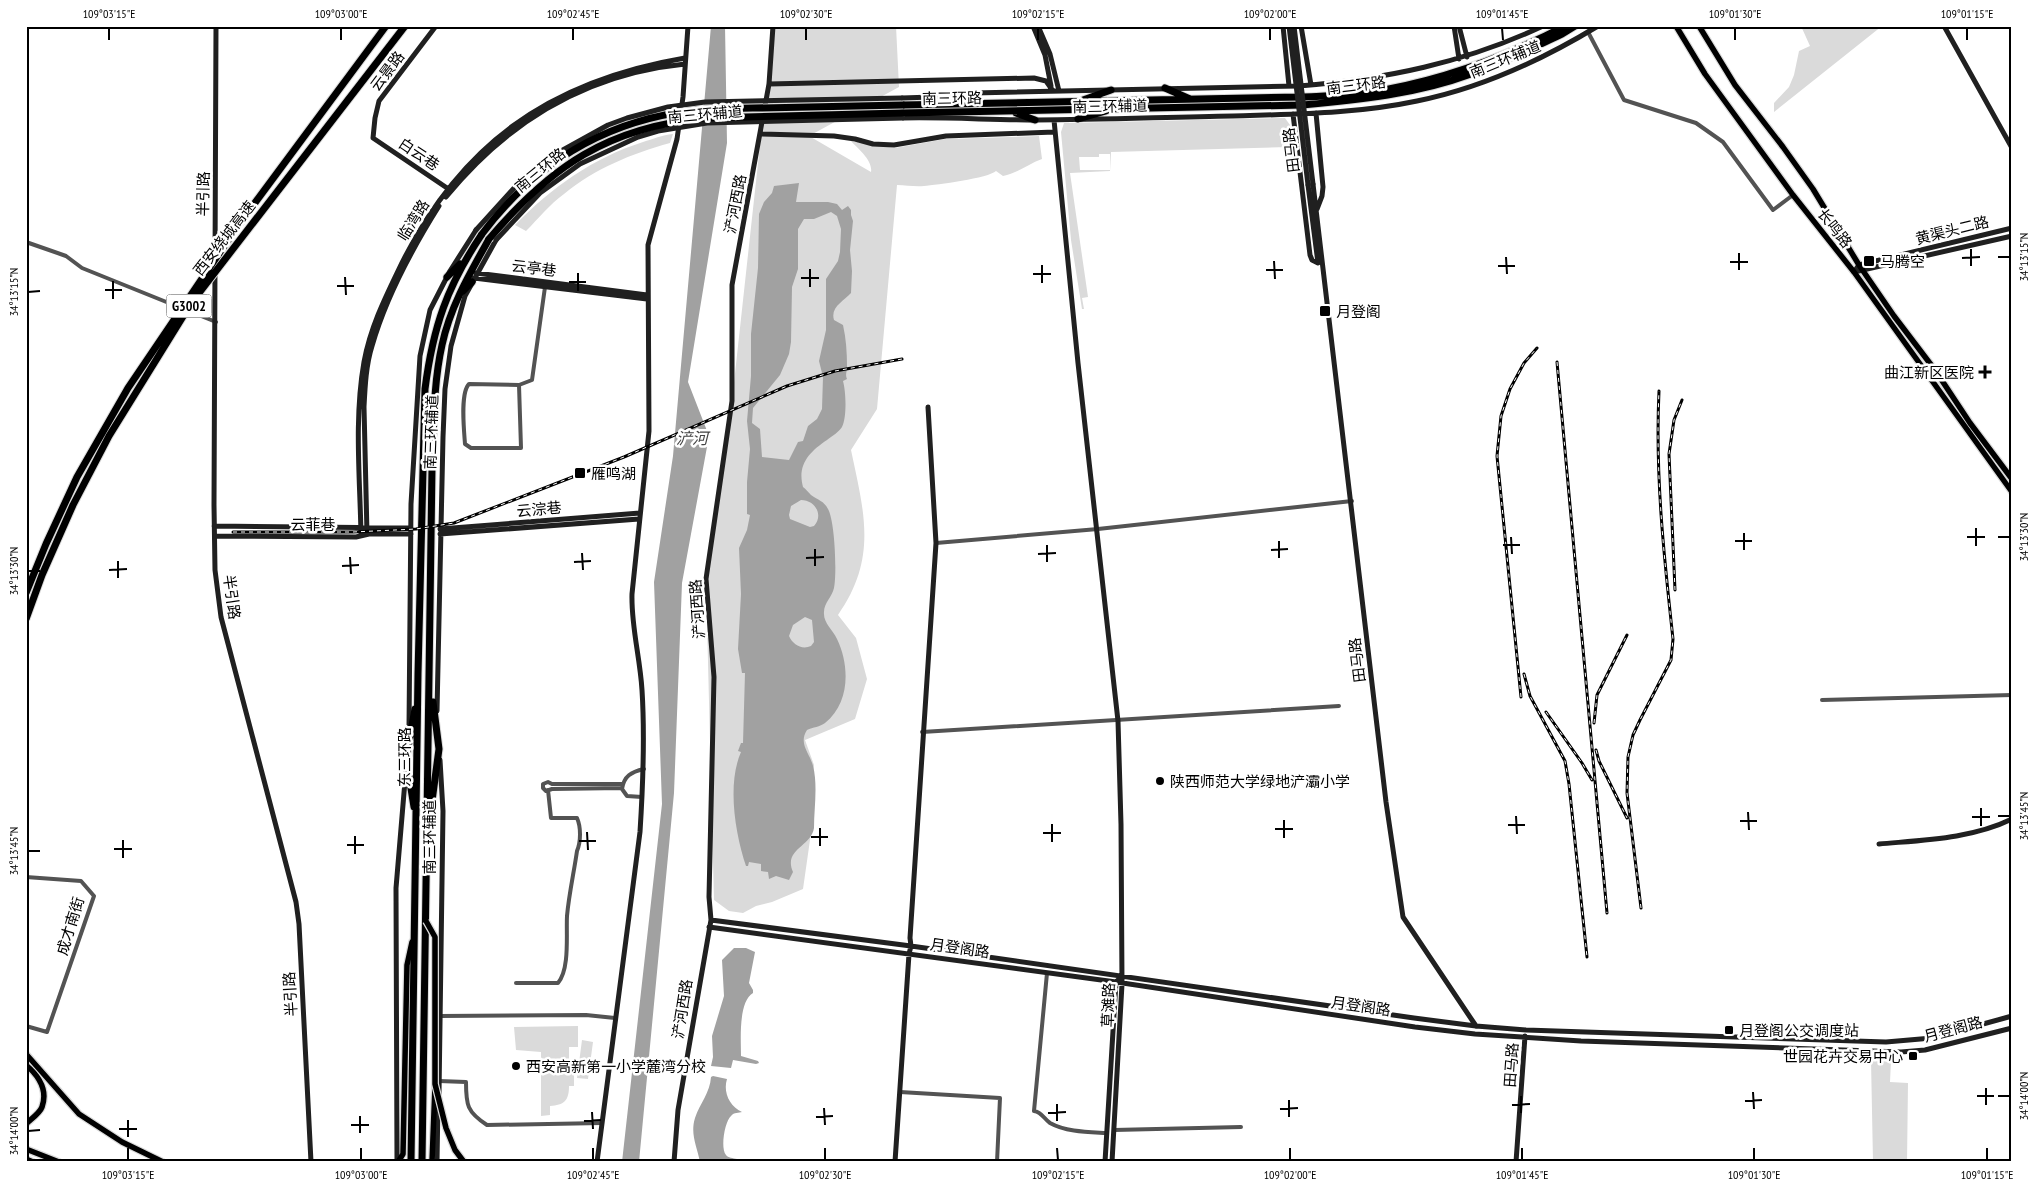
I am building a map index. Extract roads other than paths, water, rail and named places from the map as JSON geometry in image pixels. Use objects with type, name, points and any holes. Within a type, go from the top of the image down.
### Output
[{"type":"highway","name":"西安绕城高速","points":[[26,593],[77,477],[128,388],[236,227],[386,26]]},
{"type":"highway","name":"西安绕城高速","points":[[26,619],[42,575],[73,505],[104,445],[192,302],[405,26]]},
{"type":"highway","name":"南三环路","points":[[439,360],[442,343],[459,295],[492,239],[511,213],[544,182],[592,149],[634,132],[682,120],[706,118],[903,108],[1300,97],[1364,93],[1426,84],[1516,49],[1565,26]]},
{"type":"highway","name":"南三环路","points":[[429,353],[448,294],[479,232],[528,182],[553,163],[578,147],[636,122],[680,111],[708,108],[903,108],[1011,111],[1302,105],[1356,100],[1478,72],[1562,34],[1575,26]]},
{"type":"highway","points":[[1165,88],[1192,100]]},
{"type":"highway","points":[[1077,102],[1111,90]]},
{"type":"highway","points":[[1078,119],[1116,109]]},
{"type":"highway","points":[[1011,111],[1035,120]]},
{"type":"highway","points":[[447,277],[467,257]]},
{"type":"highway","points":[[459,295],[474,278]]},
{"type":"highway","name":"东三环路","points":[[411,1162],[418,674],[425,389],[429,353]]},
{"type":"highway","name":"东三环路","points":[[422,1162],[432,468],[439,360]]},
{"type":"highway","points":[[417,827],[406,758],[418,674]]},
{"type":"highway","points":[[427,863],[439,749],[429,679]]},
{"type":"main road","name":"长鸣路","points":[[1676,26],[1705,74],[1793,195],[1854,272],[2012,492]]},
{"type":"main road","name":"长鸣路","points":[[1699,26],[1735,85],[1783,147],[1813,190],[1863,271],[2012,479]]},
{"type":"main road","points":[[426,921],[435,937],[437,1083],[432,1162]]},
{"type":"main road","points":[[397,1162],[403,1154],[408,965],[415,925]]},
{"type":"main road","points":[[26,1054],[79,1114],[122,1142],[163,1162]]},
{"type":"main road","points":[[26,1066],[40,1080],[44,1092],[42,1108],[26,1124]]},
{"type":"main road","points":[[437,1083],[446,1128],[455,1150],[464,1162]]},
{"type":"main road","points":[[26,1149],[59,1162]]},
{"type":"main road","points":[[26,1159],[33,1162]]},
{"type":"street","name":"半引路","points":[[216,26],[214,526],[216,570],[221,617],[296,902],[299,924],[310,1162]]},
{"type":"street","name":"云景路","points":[[373,138],[379,101],[436,26]]},
{"type":"street","points":[[597,1162],[614,1018],[640,832],[644,769],[642,689],[632,614],[632,594],[649,431],[648,245],[677,139],[683,98],[688,26]]},
{"type":"street","name":"浐河西路","points":[[674,1162],[678,1110],[711,920],[709,898],[714,677],[706,579],[732,401],[732,285],[769,84],[773,26]]},
{"type":"street","points":[[1033,26],[1045,55],[1056,91]]},
{"type":"street","points":[[1038,26],[1050,54],[1056,91]]},
{"type":"street","points":[[1283,26],[1288,86]]},
{"type":"street","name":"田马路","points":[[1289,26],[1310,184],[1317,210],[1386,802],[1403,917],[1476,1026]]},
{"type":"street","name":"田马路","points":[[1294,26],[1318,263],[1323,270]]},
{"type":"street","points":[[1301,26],[1311,85]]},
{"type":"street","points":[[1454,26],[1459,59]]},
{"type":"street","points":[[1459,26],[1467,57]]},
{"type":"street","name":"南三环辅道","points":[[903,108],[932,97],[973,93],[1288,86],[1395,75],[1467,57],[1543,26]]},
{"type":"street","name":"南三环辅道","points":[[903,108],[1035,120],[1293,114],[1365,110],[1419,101],[1521,68],[1598,26]]},
{"type":"street","points":[[1944,26],[2012,148]]},
{"type":"street","points":[[1588,32],[1624,100],[1696,123],[1723,142],[1773,210],[1793,195]]},
{"type":"street","name":"临湾路","points":[[364,531],[364,388],[371,347],[386,306],[414,250],[464,169],[495,140],[553,100],[578,87],[624,71],[685,61]]},
{"type":"street","points":[[769,84],[1034,78],[1046,80],[1056,91]]},
{"type":"street","points":[[1316,113],[1323,187],[1317,210]]},
{"type":"street","points":[[1293,114],[1310,255],[1312,260],[1318,263]]},
{"type":"street","points":[[1054,120],[1078,363],[1118,721],[1122,976]]},
{"type":"street","points":[[760,134],[834,136],[873,144],[894,145],[946,136],[1054,132]]},
{"type":"street","name":"白云巷","points":[[373,138],[450,190]]},
{"type":"street","name":"黄渠头二路","points":[[1859,265],[2012,228]]},
{"type":"street","name":"南三环辅道","points":[[397,1162],[396,888],[410,709],[411,531],[416,400],[420,356],[430,310],[447,277],[479,232]]},
{"type":"street","name":"黄渠头二路","points":[[1854,272],[2012,236]]},
{"type":"street","name":"南三环辅道","points":[[438,1162],[437,1083],[440,1016],[443,811],[437,709],[445,389],[450,346],[465,296],[492,239]]},
{"type":"street","points":[[26,242],[66,256],[82,268],[216,322]]},
{"type":"street","points":[[1854,272],[1859,265]]},
{"type":"street","points":[[474,278],[647,297]]},
{"type":"street","name":"云亭巷","points":[[474,278],[647,297]]},
{"type":"street","points":[[519,385],[521,448],[471,448],[465,444],[464,410],[466,387],[469,384],[519,385],[532,380],[545,287]]},
{"type":"street","points":[[895,1162],[911,946],[922,732],[936,543],[928,407]]},
{"type":"street","points":[[936,543],[1098,529],[1352,501]]},
{"type":"street","name":"云淙巷","points":[[440,531],[639,516]]},
{"type":"street","name":"云菲巷","points":[[214,526],[411,531]]},
{"type":"street","name":"云菲巷","points":[[215,536],[364,531]]},
{"type":"street","points":[[1822,700],[2012,695]]},
{"type":"street","points":[[922,732],[1339,706]]},
{"type":"street","points":[[642,798],[627,796],[623,786],[624,780],[632,771],[644,769]]},
{"type":"street","points":[[548,782],[552,784],[623,786],[546,791],[543,788],[543,784],[548,782]]},
{"type":"street","points":[[516,983],[558,983],[563,976],[568,938],[567,915],[579,845],[579,823],[577,818],[551,818],[548,790]]},
{"type":"street","points":[[1879,844],[1972,833],[1996,827],[2012,820]]},
{"type":"street","name":"成才南街","points":[[26,877],[81,881],[94,896],[47,1032],[26,1026]]},
{"type":"street","name":"月登阁路","points":[[711,920],[911,946],[1414,1018],[1526,1030],[1886,1042],[1932,1038],[2012,1016]]},
{"type":"street","name":"月登阁路","points":[[709,927],[1119,983],[1415,1027],[1525,1038],[1901,1052],[1925,1050],[2012,1028]]},
{"type":"street","points":[[1047,973],[1034,1111],[1038,1111],[1050,1123],[1069,1129],[1079,1132],[1106,1133]]},
{"type":"street","name":"草滩路","points":[[1105,1162],[1119,983],[1122,976]]},
{"type":"street","name":"草滩路","points":[[1112,1162],[1119,983]]},
{"type":"street","points":[[440,1016],[586,1015],[614,1018]]},
{"type":"street","name":"田马路","points":[[1516,1162],[1526,1030]]},
{"type":"street","points":[[437,1083],[466,1082],[466,1104],[478,1120],[487,1125],[602,1122]]},
{"type":"street","points":[[900,1092],[1000,1098],[997,1162]]},
{"type":"street","points":[[1114,1130],[1240,1127]]},
{"type":"water","name":"浐河","points":[[711,26],[725,26],[727,143],[688,382],[709,436],[682,583],[674,793],[639,1162],[622,1162],[662,804],[654,582],[673,456]]},
{"type":"water","points":[[799,183],[796,202],[828,202],[837,204],[842,210],[848,206],[851,210],[853,221],[850,250],[852,271],[851,293],[838,305],[833,315],[834,320],[843,325],[846,345],[847,379],[843,381],[846,404],[844,423],[839,431],[810,454],[803,466],[802,472],[803,487],[811,495],[823,502],[830,515],[832,524],[835,548],[835,581],[833,591],[824,609],[824,616],[841,650],[846,672],[845,684],[843,695],[833,715],[825,723],[807,730],[805,735],[804,744],[812,761],[815,781],[814,828],[808,840],[794,853],[791,864],[793,872],[789,880],[776,876],[769,879],[768,872],[761,871],[761,864],[749,862],[748,866],[746,866],[734,809],[734,779],[741,752],[738,751],[741,743],[743,743],[745,673],[742,673],[738,649],[741,594],[739,548],[747,530],[750,515],[747,514],[750,449],[747,421],[751,376],[751,334],[758,268],[759,214],[764,202],[772,193],[774,186]],"holes":[[[831,212],[837,216],[841,229],[840,252],[838,261],[826,279],[826,330],[819,361],[823,377],[822,409],[817,419],[808,426],[803,441],[798,442],[789,460],[762,457],[760,429],[752,423],[753,408],[780,375],[789,354],[792,287],[798,269],[798,229],[804,219],[814,219]],[[801,500],[814,505],[818,513],[817,522],[814,526],[810,527],[790,519],[791,506]],[[805,617],[812,620],[814,642],[811,646],[801,647],[793,642],[789,636],[793,625]]]},
{"type":"water","points":[[734,948],[746,948],[755,952],[749,983],[753,993],[745,1004],[743,1013],[741,1056],[758,1061],[759,1063],[733,1060],[731,1068],[711,1066],[713,1057],[712,1036],[724,996],[722,960]]},
{"type":"water","points":[[713,1076],[727,1079],[726,1089],[728,1098],[742,1112],[731,1116],[724,1135],[724,1152],[728,1157],[737,1159],[736,1161],[731,1159],[726,1162],[700,1162],[694,1135],[694,1124]]},
{"type":"railway","points":[[1521,697],[1497,456],[1501,416],[1510,389],[1524,363],[1537,348]]},
{"type":"railway","points":[[233,532],[353,532],[416,529],[454,523],[624,457],[787,386],[835,371],[902,359]]},
{"type":"railway","points":[[1557,362],[1607,913]]},
{"type":"railway","points":[[1641,908],[1627,793],[1628,757],[1633,735],[1671,660],[1673,639],[1659,484],[1659,391]]},
{"type":"railway","points":[[1675,590],[1669,454],[1674,420],[1682,400]]},
{"type":"railway","points":[[1594,723],[1597,695],[1627,635]]},
{"type":"railway","points":[[1524,674],[1530,696],[1565,761],[1587,957]]},
{"type":"railway","points":[[1546,712],[1592,780]]},
{"type":"railway","points":[[1596,750],[1599,761],[1627,818]]},
{"type":"place","name":"马腾空","points":[[1869,261]]},
{"type":"place","name":"月登阁","points":[[1325,311]]},
{"type":"place","name":"曲江新区医院","points":[[1985,372]]},
{"type":"place","name":"雁鸣湖","points":[[580,473]]},
{"type":"place","name":"陕西师范大学绿地浐灞小学","points":[[1160,781]]},
{"type":"place","name":"月登阁公交调度站","points":[[1729,1030]]},
{"type":"place","name":"世园花卉交易中心","points":[[1913,1056]]},
{"type":"place","name":"西安高新第一小学麓湾分校","points":[[516,1066]]}]
